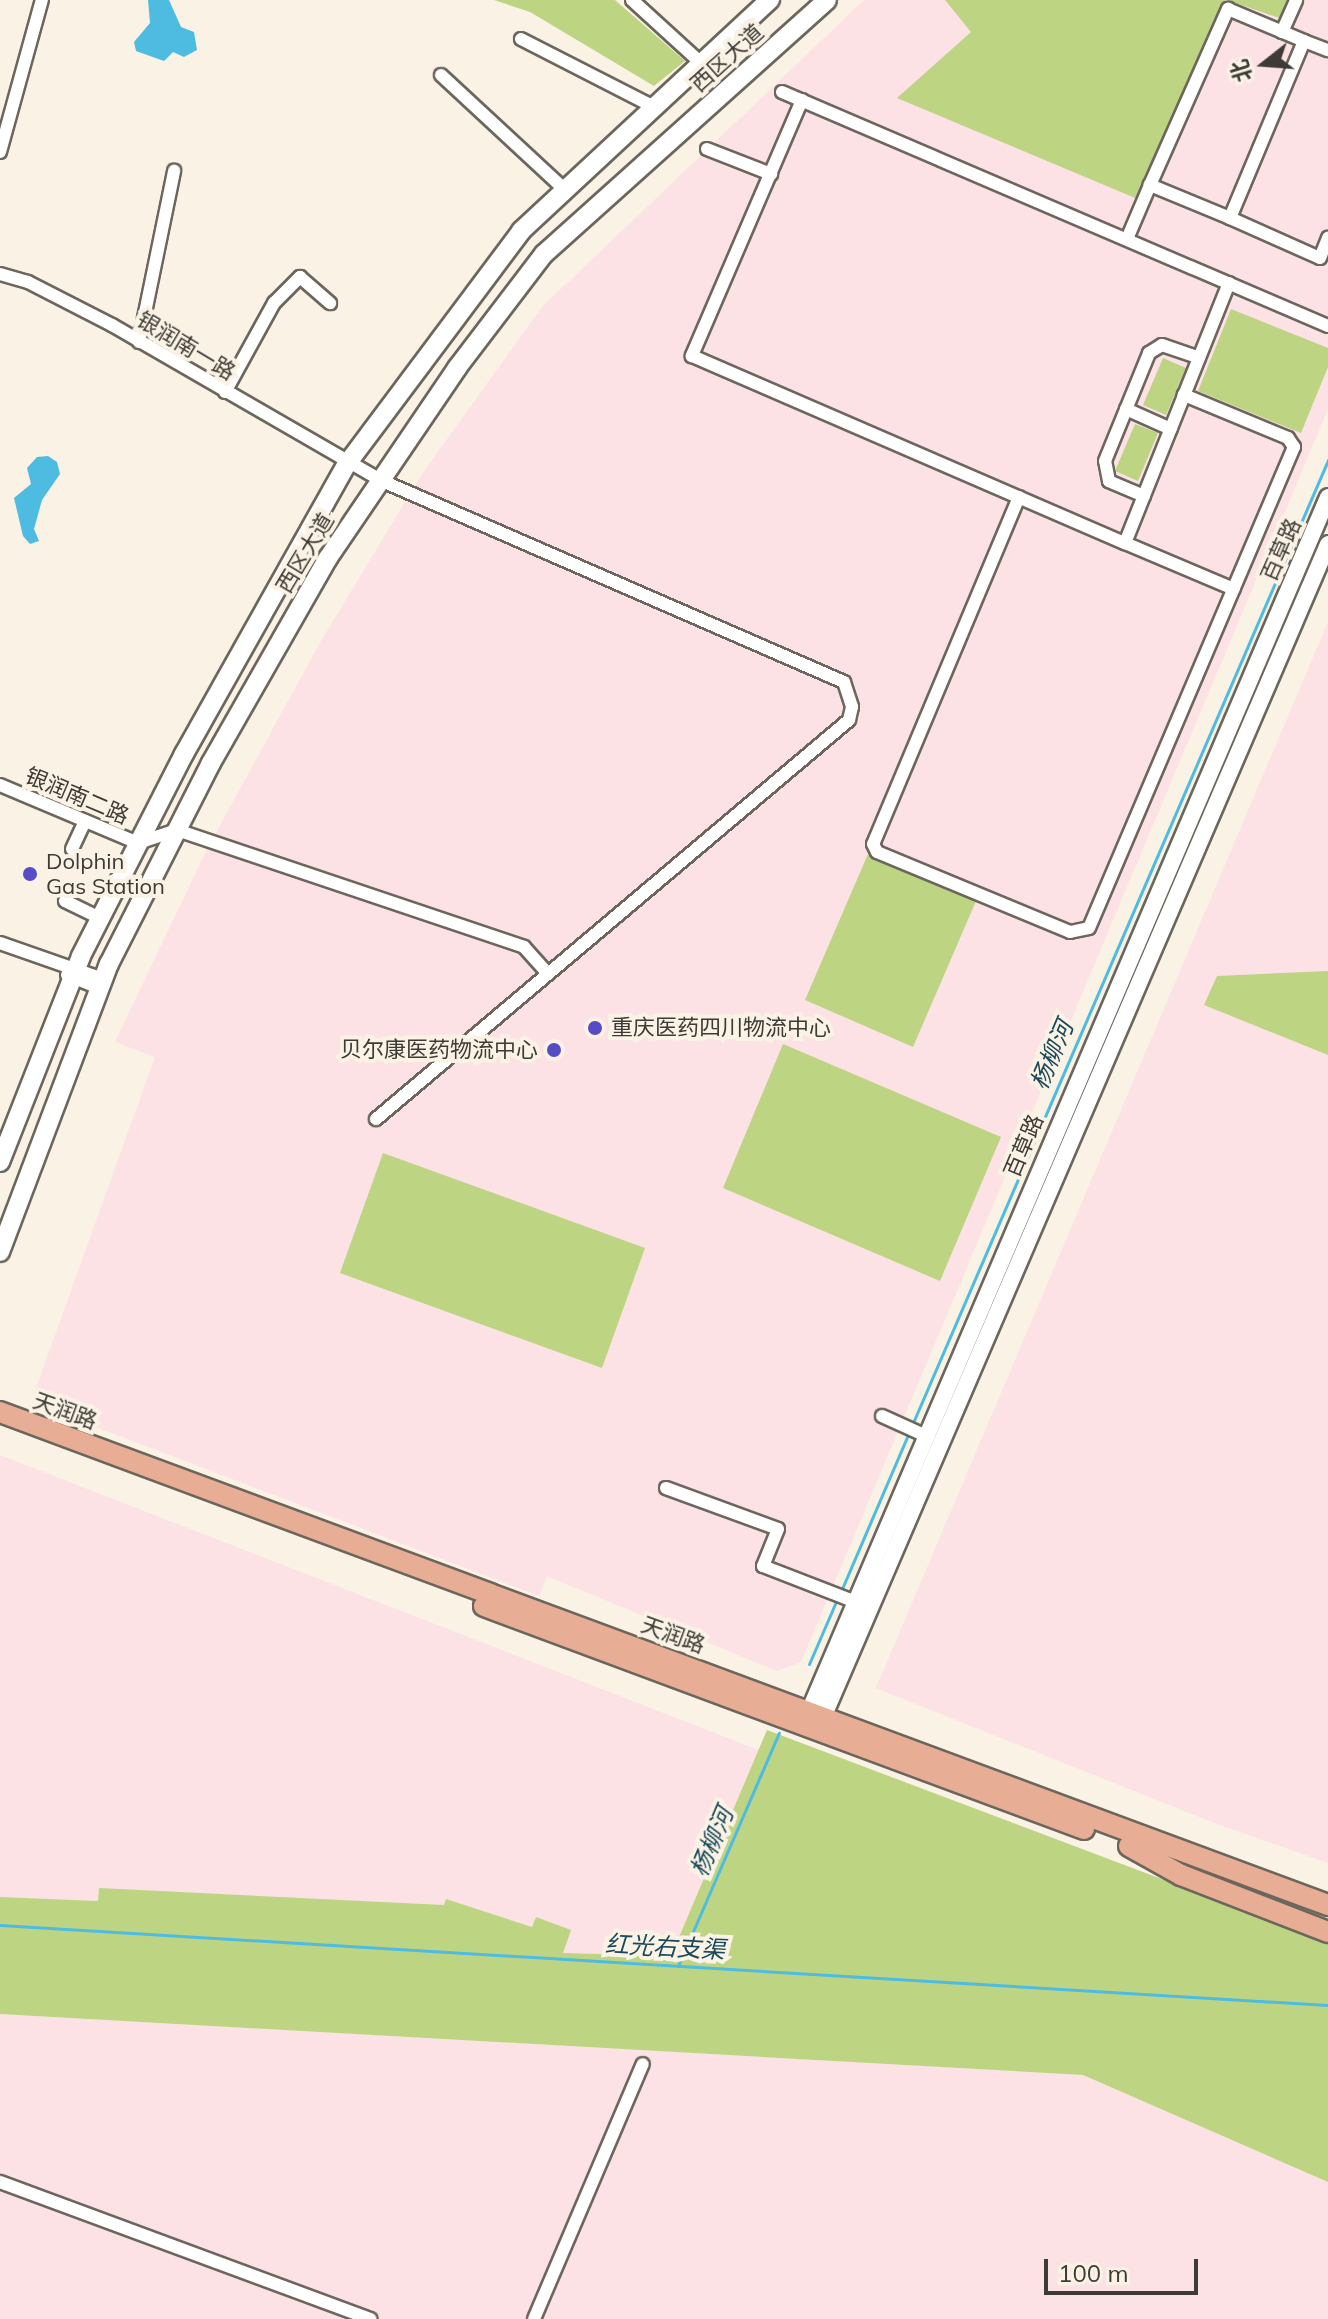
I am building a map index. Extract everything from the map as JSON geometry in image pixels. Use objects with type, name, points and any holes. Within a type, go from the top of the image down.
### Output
[{"type":"main road","name":"西区大道","points":[[0,1162],[74,974],[100,918],[138,843],[347,464],[521,231],[652,106],[770,0]]},
{"type":"main road","name":"西区大道","points":[[0,1252],[101,983],[177,830],[328,558],[380,480],[544,254],[827,0]]},
{"type":"main road","name":"天润路","points":[[0,1412],[1136,1841],[1318,1903],[1328,1919]]},
{"type":"main road","name":"天润路","points":[[0,1426],[814,1721]]},
{"type":"main road","points":[[1136,1841],[1181,1875],[1328,1932]]},
{"type":"street","points":[[0,152],[42,0]]},
{"type":"street","points":[[632,0],[700,62]]},
{"type":"street","points":[[1282,32],[1296,0]]},
{"type":"street","points":[[1127,239],[1228,9],[1328,50]]},
{"type":"street","points":[[521,39],[652,106]]},
{"type":"street","points":[[1230,218],[1304,41]]},
{"type":"street","points":[[441,75],[564,189]]},
{"type":"street","points":[[782,92],[1328,326]]},
{"type":"street","points":[[802,100],[692,356],[1234,589]]},
{"type":"street","points":[[707,149],[771,174]]},
{"type":"street","points":[[139,342],[174,171]]},
{"type":"street","points":[[1150,185],[1320,258],[1328,238]]},
{"type":"street","name":"银润南一路","points":[[0,274],[28,282],[139,342],[347,464],[380,480],[844,682],[852,707],[849,720],[548,974]]},
{"type":"street","points":[[225,392],[274,303],[300,277],[330,303]]},
{"type":"street","points":[[1125,543],[1229,283]]},
{"type":"street","points":[[1144,496],[1109,481],[1105,461],[1149,353],[1162,345],[1199,358]]},
{"type":"street","points":[[1019,497],[873,844],[877,852],[1070,932],[1089,928],[1294,447],[1288,438],[1184,395]]},
{"type":"street","points":[[1126,409],[1171,429]]},
{"type":"street","name":"百草路","points":[[814,1721],[845,1597],[915,1431],[1328,497]]},
{"type":"street","name":"百草路","points":[[814,1721],[1328,544]]},
{"type":"street","name":"银润南二路","points":[[0,785],[138,843]]},
{"type":"street","points":[[72,849],[85,821]]},
{"type":"street","points":[[138,843],[177,830],[524,947],[548,974],[376,1119]]},
{"type":"street","points":[[65,901],[100,918]]},
{"type":"street","points":[[0,943],[74,974]]},
{"type":"street","points":[[0,951],[101,983]]},
{"type":"street","points":[[882,1416],[915,1431]]},
{"type":"street","points":[[666,1488],[778,1529],[763,1566],[845,1597]]},
{"type":"street","points":[[534,2319],[643,2064]]},
{"type":"street","points":[[0,2182],[371,2319]]},
{"type":"shaded area","points":[[864,0],[1328,0],[1328,409],[801,1662],[777,1671],[547,1576],[539,1596],[31,1402],[155,1057],[115,1042],[207,849],[321,641],[422,474],[542,307]]},
{"type":"shaded area","points":[[1328,622],[1328,1863],[1217,1824],[876,1688]]},
{"type":"shaded area","points":[[0,1455],[761,1751],[672,1956],[562,1953],[571,1930],[532,1927],[446,1899],[444,1905],[99,1889],[98,1901],[0,1897]]},
{"type":"shaded area","points":[[0,2014],[1083,2075],[1328,2182],[1328,2319],[0,2319]]},
{"type":"green space","points":[[494,0],[615,0],[685,61],[654,86],[530,12]]},
{"type":"green space","points":[[945,0],[1225,0],[1140,200],[897,98],[971,32]]},
{"type":"green space","points":[[1227,0],[1293,0],[1285,20]]},
{"type":"green space","points":[[1231,309],[1328,348],[1328,367],[1301,433],[1198,391]]},
{"type":"green space","points":[[1163,358],[1186,368],[1166,415],[1143,405]]},
{"type":"green space","points":[[1135,424],[1158,433],[1138,481],[1115,471]]},
{"type":"green space","points":[[868,854],[976,901],[913,1047],[805,1000]]},
{"type":"green space","points":[[1328,971],[1328,1055],[1204,1005],[1217,976]]},
{"type":"green space","points":[[783,1044],[1001,1137],[940,1281],[723,1188]]},
{"type":"green space","points":[[383,1153],[645,1248],[602,1368],[340,1273]]},
{"type":"green space","points":[[767,1730],[1328,1942],[1328,2182],[1083,2075],[0,2014],[0,1897],[98,1901],[99,1888],[444,1905],[446,1899],[532,1927],[536,1917],[571,1930],[563,1953],[671,1956]]},
{"type":"water","points":[[148,0],[169,0],[181,27],[194,32],[197,50],[184,57],[173,52],[164,61],[136,51],[134,42],[150,23]]},
{"type":"water","points":[[48,456],[57,462],[60,474],[42,500],[34,529],[39,541],[30,544],[23,536],[14,498],[31,484],[27,468],[37,457]]},
{"type":"waterway","name":"杨柳河","points":[[912,1425],[1328,460]]},
{"type":"waterway","name":"杨柳河","points":[[841,1591],[909,1432]]},
{"type":"waterway","name":"杨柳河","points":[[809,1664],[838,1597]]},
{"type":"waterway","name":"杨柳河","points":[[678,1966],[779,1733]]},
{"type":"waterway","name":"红光右支渠","points":[[0,1925],[1328,2005]]},
{"type":"place","name":"Dolphin Gas Station","points":[[30,874]]},
{"type":"place","name":"重庆医药四川物流中心","points":[[595,1028]]},
{"type":"place","name":"贝尔康医药物流中心","points":[[554,1050]]}]
